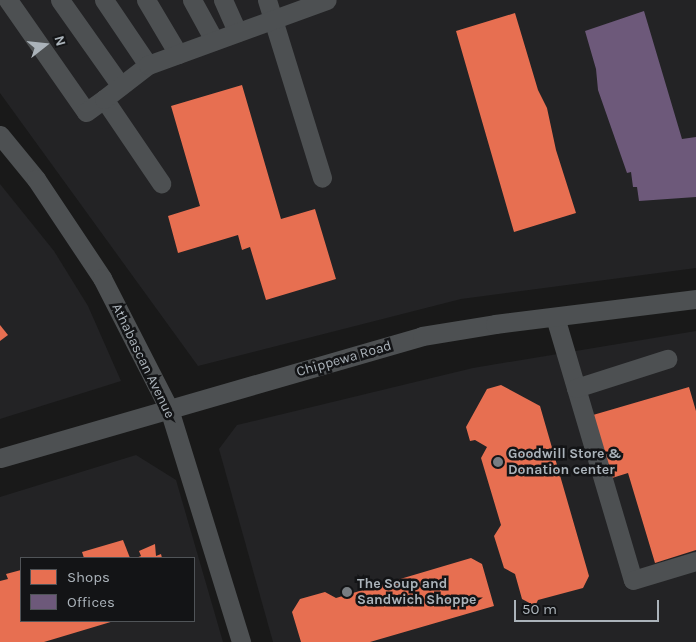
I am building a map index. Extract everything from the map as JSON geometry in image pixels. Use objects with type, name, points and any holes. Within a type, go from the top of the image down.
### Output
[{"type":"street","points":[[8,0],[86,112],[148,65],[327,0]]},
{"type":"street","points":[[60,0],[121,86]]},
{"type":"street","points":[[104,0],[148,65]]},
{"type":"street","points":[[146,0],[178,54]]},
{"type":"street","points":[[192,0],[214,40]]},
{"type":"street","points":[[223,0],[237,32]]},
{"type":"street","points":[[267,0],[322,178]]},
{"type":"street","points":[[104,99],[162,183]]},
{"type":"street","name":"Athabascan Avenue","points":[[0,135],[36,179],[102,278],[168,409],[241,642]]},
{"type":"street","name":"Chippewa Road","points":[[0,458],[422,336],[555,316],[696,299]]},
{"type":"street","points":[[555,316],[633,580],[696,561]]},
{"type":"street","points":[[576,388],[667,359]]},
{"type":"shaded area","points":[[0,0],[696,0],[696,268],[461,299],[198,366],[0,93]]},
{"type":"shaded area","points":[[0,184],[54,251],[88,306],[121,381],[0,419]]},
{"type":"shaded area","points":[[696,331],[696,642],[273,642],[219,449],[237,425],[473,368]]},
{"type":"shaded area","points":[[136,455],[176,480],[223,642],[0,642],[0,497]]},
{"type":"building: Shops","points":[[515,13],[538,90],[547,108],[556,150],[576,213],[514,232],[456,31]]},
{"type":"building: Shops","points":[[242,85],[281,219],[315,209],[336,279],[266,300],[250,247],[242,250],[238,235],[178,253],[168,216],[200,206],[171,106]]},
{"type":"building: Shops","points":[[0,325],[8,335],[0,341]]},
{"type":"building: Shops","points":[[501,385],[540,406],[589,576],[583,588],[538,600],[535,606],[522,599],[515,574],[504,568],[494,536],[501,525],[481,458],[487,447],[475,440],[470,441],[466,427],[487,389]]},
{"type":"building: Shops","points":[[689,387],[696,411],[696,550],[655,563],[628,473],[612,478],[593,415]]},
{"type":"building: Shops","points":[[123,540],[130,557],[84,557],[82,552]]},
{"type":"building: Shops","points":[[155,544],[156,556],[161,554],[162,557],[138,557],[141,556],[139,551]]},
{"type":"building: Shops","points":[[471,558],[482,564],[494,606],[370,642],[301,642],[292,612],[300,599],[325,592],[336,598]]},
{"type":"building: Shops","points":[[20,570],[20,622],[111,622],[44,642],[0,642],[0,581],[8,579],[6,574]]},
{"type":"building: Offices","points":[[644,11],[682,139],[696,137],[696,197],[639,201],[637,187],[633,187],[631,172],[627,173],[598,90],[596,69],[585,31]]},
{"type":"place","name":"Goodwill Store & Donation center","points":[[498,462]]},
{"type":"place","name":"The Soup and Sandwich Shoppe","points":[[347,592]]}]
